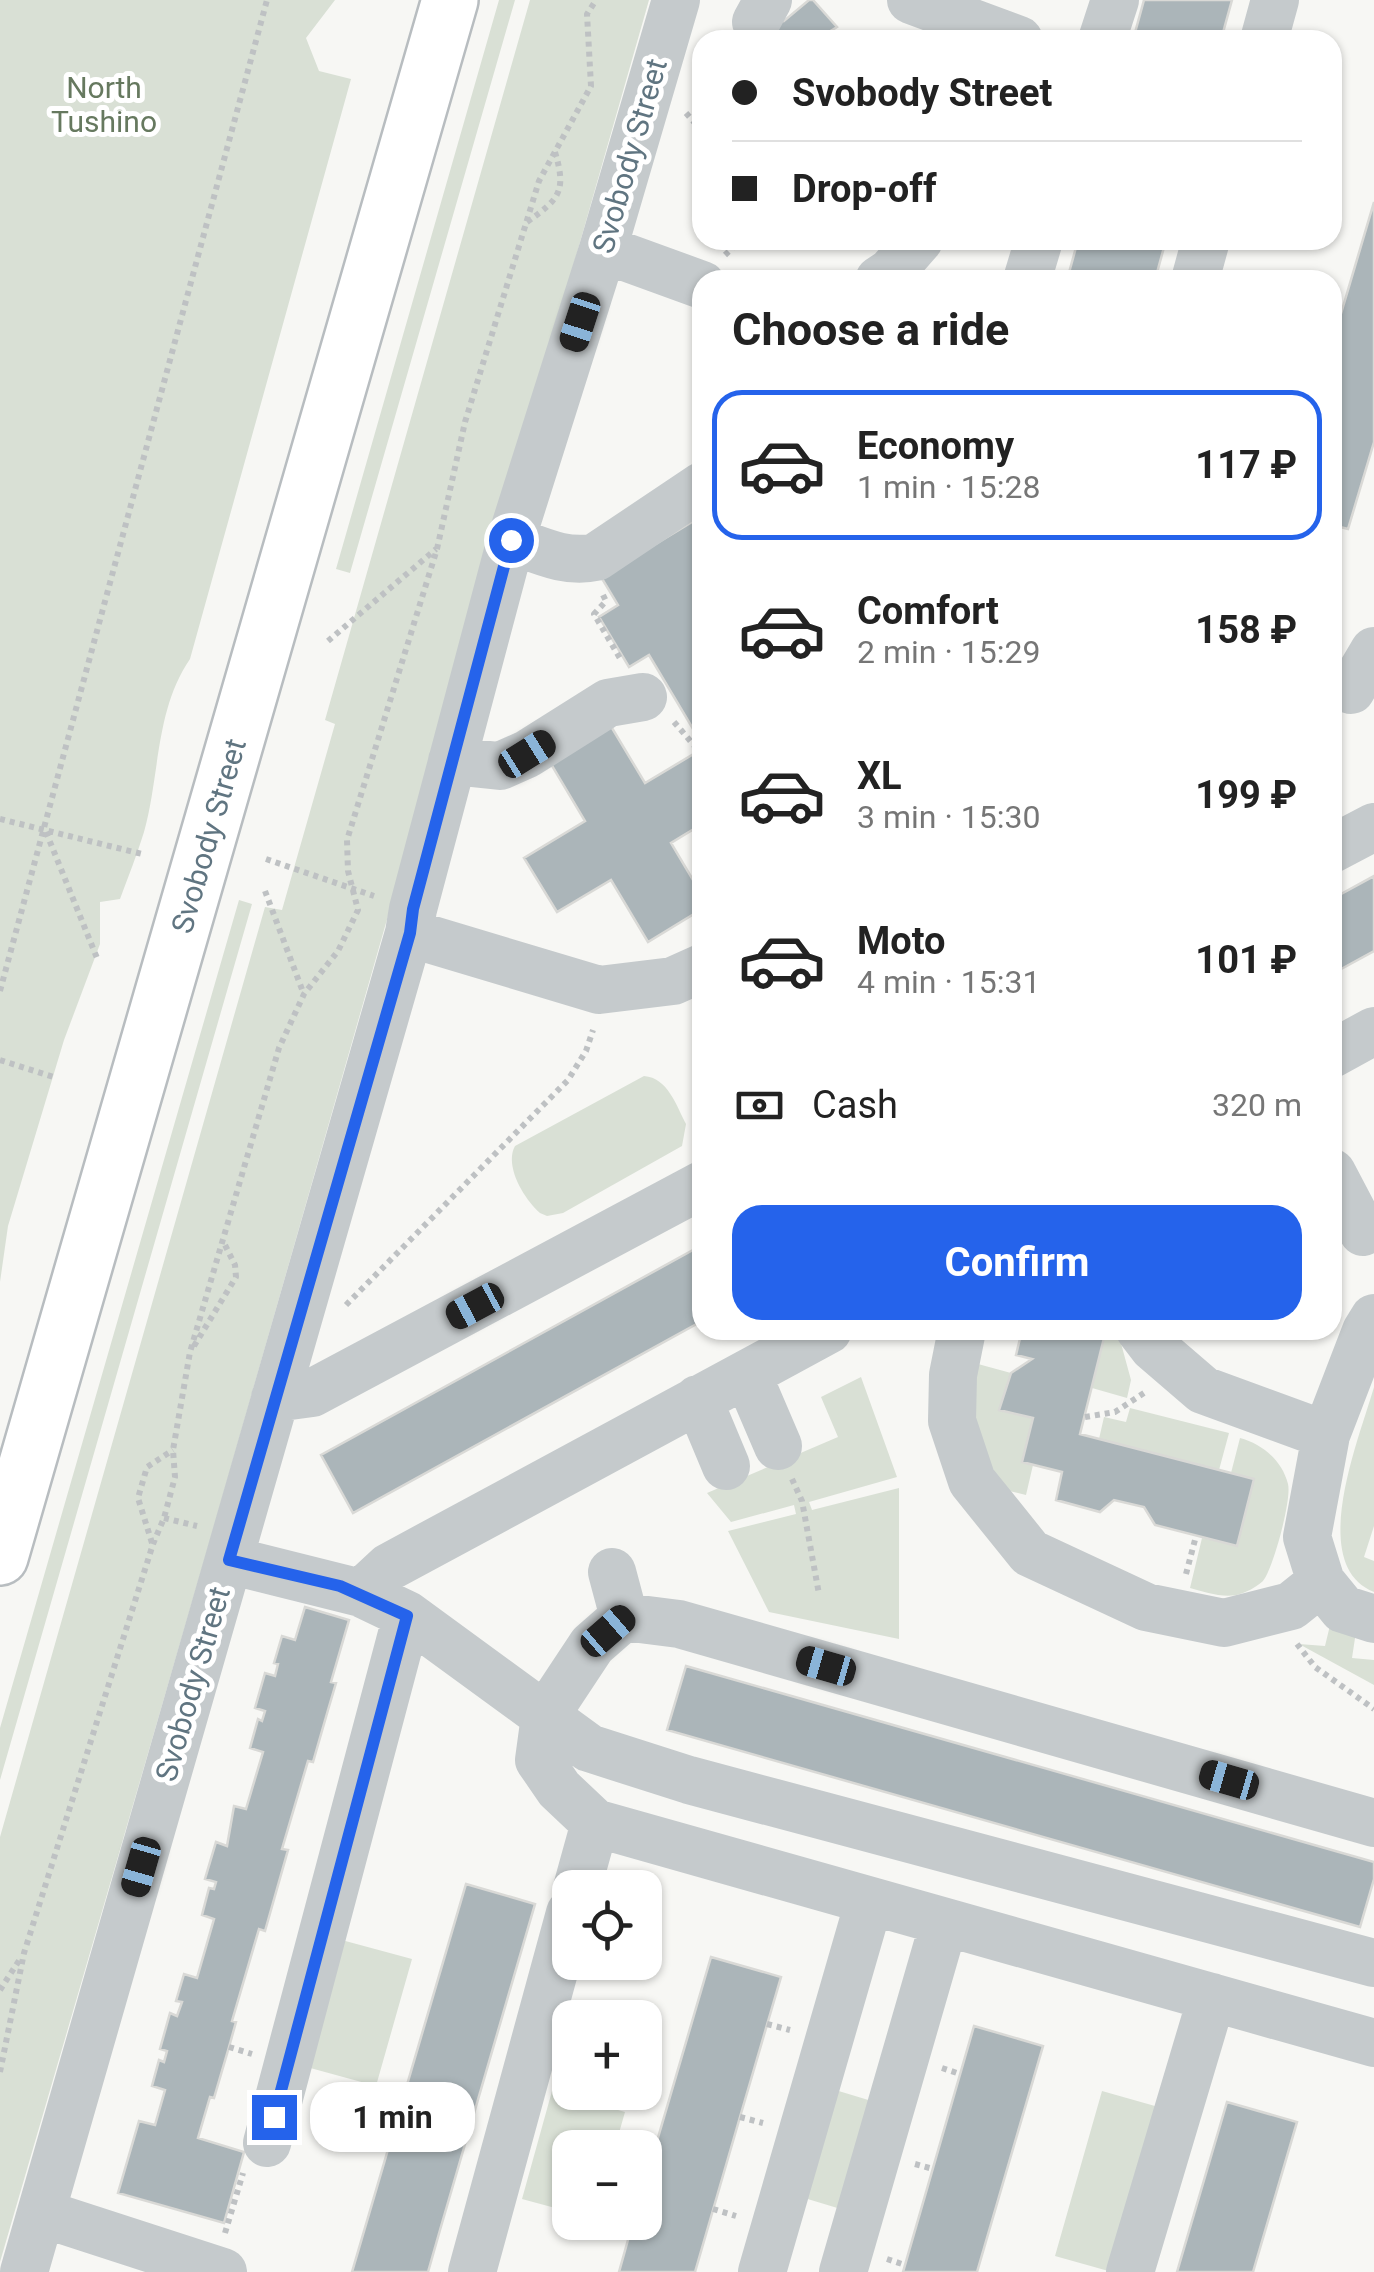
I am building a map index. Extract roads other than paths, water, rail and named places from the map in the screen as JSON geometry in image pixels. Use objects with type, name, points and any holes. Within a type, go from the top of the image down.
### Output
[{"type":"main road","name":"Svobody Street","points":[[0,1557],[450,0]]},
{"type":"street","name":"Svobody Street","points":[[24,2272],[221,1545],[275,1398],[395,916],[413,909],[511,540],[604,249],[676,0]]},
{"type":"street","points":[[911,0],[992,30]]},
{"type":"street","points":[[1105,30],[1115,0]]},
{"type":"street","points":[[1267,30],[1275,0]]},
{"type":"street","points":[[604,249],[692,282]]},
{"type":"street","points":[[893,270],[910,250]]},
{"type":"street","points":[[511,540],[558,557],[596,557],[692,493]]},
{"type":"street","points":[[1342,687],[1350,690],[1374,650]]},
{"type":"street","points":[[452,760],[500,766],[527,754],[608,703],[643,697]]},
{"type":"street","points":[[1342,845],[1374,827]]},
{"type":"street","points":[[395,916],[599,990],[674,981],[692,973]]},
{"type":"street","points":[[1342,1049],[1374,1031]]},
{"type":"street","points":[[275,1398],[312,1393],[692,1190]]},
{"type":"street","points":[[1342,1192],[1363,1232]]},
{"type":"street","points":[[1374,1318],[1326,1435],[1306,1537],[1320,1582],[1343,1609],[1374,1620]]},
{"type":"street","points":[[361,1593],[390,1567],[811,1340]]},
{"type":"street","points":[[960,1340],[953,1376],[952,1421],[972,1482],[1030,1553],[1146,1607],[1224,1623],[1291,1606],[1320,1582]]},
{"type":"street","points":[[1148,1340],[1203,1390],[1326,1435]]},
{"type":"street","points":[[748,1376],[784,1460]]},
{"type":"street","points":[[698,1399],[726,1466]]},
{"type":"street","points":[[221,1545],[361,1593],[407,1616],[589,1748],[689,1780],[1374,1963]]},
{"type":"street","points":[[1374,1823],[679,1624],[618,1595],[592,1645],[546,1716],[539,1760],[559,1789],[594,1823],[1374,2043]]},
{"type":"street","points":[[266,2143],[407,1616]]},
{"type":"street","points":[[582,1870],[594,1823]]},
{"type":"street","points":[[762,2272],[869,1902]]},
{"type":"street","points":[[843,2272],[944,1924]]},
{"type":"street","points":[[472,2272],[552,1979]]},
{"type":"street","points":[[1130,2272],[1212,1997]]},
{"type":"street","points":[[41,2213],[219,2270]]},
{"type":"park label","name":"North Tushino","points":[[104,105]]}]
